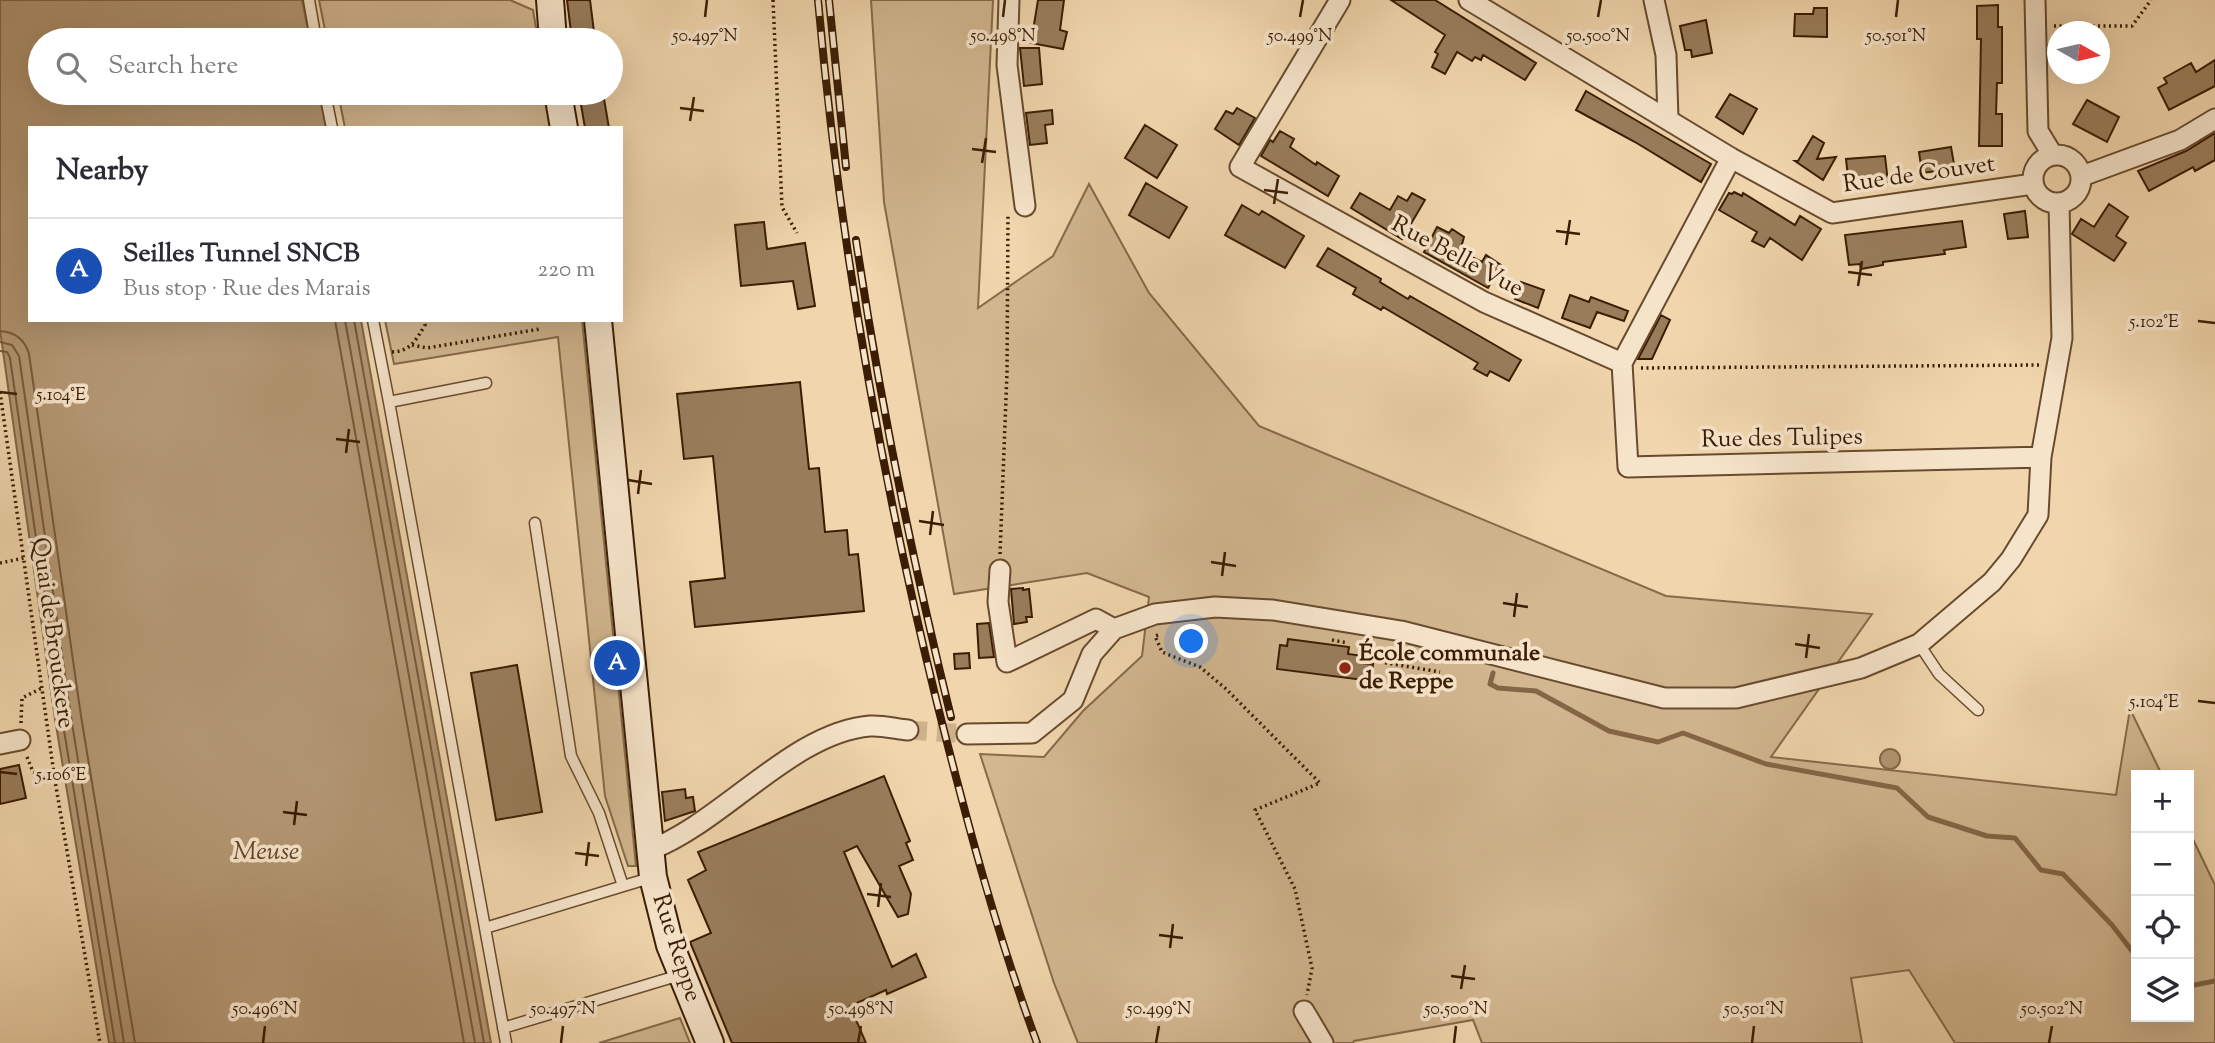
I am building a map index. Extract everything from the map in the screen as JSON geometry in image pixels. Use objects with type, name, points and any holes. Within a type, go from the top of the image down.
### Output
[{"type":"main road","points":[[550,0],[552,28]]},
{"type":"main road","points":[[560,105],[564,126]]},
{"type":"main road","name":"Rue Reppe","points":[[598,322],[653,877],[670,945],[710,1043]]},
{"type":"street","points":[[1009,0],[1007,65],[1017,208]]},
{"type":"street","name":"Rue Belle Vue","points":[[1340,0],[1240,167],[1484,302],[1622,363]]},
{"type":"street","name":"Rue de Couvet","points":[[1469,0],[1731,158],[1832,213],[2033,184]]},
{"type":"street","points":[[1654,0],[1666,55],[1668,119]]},
{"type":"street","points":[[2035,0],[2038,131],[2052,154]]},
{"type":"street","points":[[2082,176],[2180,140],[2215,119]]},
{"type":"street","points":[[2052,154],[2066,155],[2077,163],[2082,176],[2080,188],[2071,199],[2059,203],[2048,201],[2038,194],[2033,184],[2036,165],[2052,154]]},
{"type":"street","points":[[1622,363],[1731,158]]},
{"type":"street","points":[[967,734],[1032,733],[1073,700],[1092,654],[1114,629],[1155,614],[1215,607],[1273,610],[1401,631],[1664,698],[1736,698],[1861,668],[1919,644],[1992,582],[2011,559],[2038,515],[2041,457],[2062,338],[2059,203]]},
{"type":"street","name":"Rue des Tulipes","points":[[1622,363],[1628,467],[2041,457]]},
{"type":"street","points":[[1000,570],[998,603],[1007,662],[1096,619],[1114,629]]},
{"type":"street","points":[[650,850],[674,841],[796,754],[834,736],[870,726],[908,730]]},
{"type":"street","points":[[0,744],[20,740]]},
{"type":"street","points":[[1304,1011],[1323,1043]]},
{"type":"lane","points":[[309,0],[314,28]]},
{"type":"lane","points":[[327,105],[332,126]]},
{"type":"lane","points":[[373,322],[506,1043]]},
{"type":"lane","points":[[390,402],[486,383]]},
{"type":"lane","points":[[535,523],[571,756],[599,813],[623,886]]},
{"type":"lane","points":[[1919,644],[1939,674],[1978,710]]},
{"type":"lane","points":[[485,928],[653,877]]},
{"type":"lane","points":[[503,1028],[682,975]]},
{"type":"path","points":[[773,0],[782,207],[797,233]]},
{"type":"path","points":[[2036,26],[2132,26],[2151,0]]},
{"type":"path","points":[[1000,570],[1007,372],[1017,208]]},
{"type":"path","points":[[379,353],[403,351],[412,345],[425,325],[424,322]]},
{"type":"path","points":[[412,345],[427,348],[540,329]]},
{"type":"path","points":[[1622,363],[1630,368],[2059,365]]},
{"type":"path","name":"Quai de Brouckere","points":[[0,392],[55,781],[100,1043]]},
{"type":"path","points":[[0,563],[24,558]]},
{"type":"path","points":[[1166,632],[1154,636],[1162,652],[1200,667],[1225,688],[1320,783],[1255,810],[1295,889],[1312,968],[1304,1011]]},
{"type":"path","points":[[1330,640],[1363,645],[1381,662],[1440,672]]},
{"type":"path","points":[[42,688],[22,698],[20,740],[33,772],[55,781]]},
{"type":"shaded area","points":[[319,0],[510,0],[533,10],[536,28],[325,28]]},
{"type":"shaded area","points":[[871,0],[993,0],[978,308],[1053,256],[1089,184],[1149,293],[1259,426],[1666,596],[1872,614],[1771,757],[2116,795],[2130,709],[2160,770],[2131,770],[2131,1022],[2194,1022],[2194,841],[2215,885],[2215,1043],[1955,1043],[1909,970],[1851,978],[1862,1043],[1482,1043],[1473,1020],[1353,1043],[1078,1043],[1054,983],[980,754],[1044,757],[1083,711],[1142,656],[1149,597],[1087,573],[954,594],[884,202]]},
{"type":"shaded area","points":[[340,105],[548,105],[551,126],[345,126]]},
{"type":"shaded area","points":[[385,322],[582,322],[636,866],[628,866],[605,796],[558,337],[394,364]]},
{"type":"shaded area","points":[[680,1018],[690,1043],[599,1043]]},
{"type":"water","name":"Meuse","points":[[0,0],[302,0],[308,28],[28,28],[28,105],[321,105],[326,126],[28,126],[28,322],[361,322],[491,1043],[109,1043],[55,719],[0,330]]},
{"type":"water","points":[[1890,749],[1897,752],[1900,759],[1897,766],[1890,769],[1883,766],[1880,759],[1883,752]]},
{"type":"building","points":[[567,0],[590,0],[594,28],[570,28]]},
{"type":"building","points":[[1038,0],[1064,0],[1060,30],[1067,32],[1063,49],[1031,43]]},
{"type":"building","points":[[1391,0],[1435,0],[1536,63],[1525,80],[1483,55],[1481,60],[1475,57],[1472,61],[1457,52],[1445,74],[1432,67],[1438,54],[1435,52],[1445,35]]},
{"type":"building","points":[[1998,5],[1998,27],[2002,27],[2002,83],[1997,83],[1996,114],[2002,114],[2002,146],[1979,146],[1981,39],[1977,39],[1977,6]]},
{"type":"building","points":[[1814,8],[1827,8],[1827,37],[1794,36],[1795,14],[1813,14]]},
{"type":"building","points":[[1706,20],[1712,53],[1692,57],[1691,50],[1685,50],[1680,26]]},
{"type":"building","points":[[1020,48],[1039,48],[1042,84],[1024,86]]},
{"type":"building","points":[[2215,60],[2215,86],[2169,110],[2158,88],[2167,83],[2164,78],[2191,63],[2196,72]]},
{"type":"building","points":[[1586,91],[1711,164],[1701,182],[1576,110]]},
{"type":"building","points":[[1730,94],[1757,109],[1743,134],[1716,117]]},
{"type":"building","points":[[2087,100],[2119,117],[2107,142],[2073,124]]},
{"type":"building","points":[[581,105],[605,105],[609,126],[585,126]]},
{"type":"building","points":[[1237,108],[1255,118],[1239,145],[1215,129],[1226,111],[1233,114]]},
{"type":"building","points":[[1052,110],[1053,124],[1045,125],[1047,143],[1030,145],[1026,113]]},
{"type":"building","points":[[1145,125],[1177,145],[1157,178],[1125,158]]},
{"type":"building","points":[[1280,131],[1294,139],[1290,147],[1316,165],[1317,162],[1339,176],[1328,196],[1261,156],[1270,140],[1273,142]]},
{"type":"building","points":[[2215,133],[2215,160],[2195,171],[2193,167],[2149,191],[2138,171],[2186,151]]},
{"type":"building","points":[[1813,136],[1824,143],[1817,159],[1836,157],[1823,180],[1795,161],[1798,161]]},
{"type":"building","points":[[1951,147],[1954,164],[1945,165],[1946,170],[1922,173],[1919,152]]},
{"type":"building","points":[[1885,156],[1888,182],[1849,186],[1846,159]]},
{"type":"building","points":[[1146,183],[1187,207],[1169,238],[1129,215]]},
{"type":"building","points":[[1360,193],[1390,210],[1398,196],[1407,201],[1412,193],[1425,200],[1402,239],[1351,208]]},
{"type":"building","points":[[1729,193],[1742,196],[1743,193],[1795,225],[1800,216],[1821,229],[1802,260],[1770,238],[1764,247],[1752,241],[1757,232],[1719,210]]},
{"type":"building","points":[[2109,204],[2128,217],[2116,236],[2126,243],[2114,261],[2072,234],[2081,219],[2094,227]]},
{"type":"building","points":[[1242,205],[1259,215],[1262,211],[1304,236],[1285,268],[1225,235]]},
{"type":"building","points":[[2025,211],[2028,237],[2008,239],[2004,214]]},
{"type":"building","points":[[1962,221],[1966,247],[1944,250],[1945,254],[1883,262],[1883,265],[1861,269],[1860,264],[1849,265],[1845,235]]},
{"type":"building","points":[[764,222],[767,249],[805,243],[815,306],[798,309],[793,281],[741,286],[735,225]]},
{"type":"building","points":[[1437,227],[1449,233],[1452,229],[1464,237],[1460,251],[1482,262],[1486,255],[1501,265],[1488,288],[1424,252]]},
{"type":"building","points":[[1328,248],[1381,279],[1380,282],[1408,299],[1410,296],[1521,360],[1509,381],[1490,371],[1487,376],[1474,369],[1478,363],[1383,307],[1381,310],[1353,294],[1356,288],[1317,266]]},
{"type":"building","points":[[1521,282],[1544,290],[1538,308],[1515,299]]},
{"type":"building","points":[[1570,295],[1589,302],[1591,297],[1628,311],[1624,321],[1597,312],[1590,328],[1562,318]]},
{"type":"building","points":[[1661,315],[1670,320],[1652,359],[1638,359]]},
{"type":"building","points":[[800,382],[809,469],[819,468],[825,532],[847,530],[849,555],[858,554],[864,611],[695,627],[690,582],[725,578],[713,456],[684,459],[677,394]]},
{"type":"building","points":[[1011,589],[1029,589],[1032,617],[1026,617],[1027,622],[1014,624]]},
{"type":"building","points":[[989,623],[994,657],[979,658],[977,624]]},
{"type":"building","points":[[1288,639],[1349,647],[1348,654],[1364,656],[1363,663],[1373,664],[1371,681],[1277,669],[1280,645],[1287,646]]},
{"type":"building","points":[[969,653],[970,668],[955,669],[954,654]]},
{"type":"building","points":[[517,665],[542,812],[496,820],[471,673]]},
{"type":"building","points":[[19,765],[26,798],[0,804],[0,769]]},
{"type":"building","points":[[884,776],[910,841],[906,843],[913,860],[899,866],[911,894],[908,914],[898,917],[857,846],[844,852],[892,967],[916,954],[926,977],[887,994],[886,990],[850,1006],[866,1043],[732,1043],[690,942],[711,933],[688,880],[706,870],[698,852]]},
{"type":"building","points":[[685,789],[686,798],[693,797],[695,811],[665,821],[662,792]]},
{"type":"waterway","points":[[1493,673],[1490,684],[1498,688],[1536,691],[1609,731],[1658,742],[1683,733],[1766,764],[1897,788],[1928,817],[1987,836],[2015,838],[2041,870],[2063,874],[2112,925],[2131,950]]},
{"type":"waterway","points":[[2194,985],[2215,981]]},
{"type":"tunnel","points":[[908,730],[967,734]]},
{"type":"railway","points":[[818,0],[837,177],[850,266],[897,529],[937,703],[971,832],[1008,959],[1037,1043]]},
{"type":"railway","points":[[829,0],[846,167]]},
{"type":"railway","points":[[856,240],[898,480],[951,717]]},
{"type":"place","name":"Seilles Tunnel SNCB","points":[[617,663]]},
{"type":"place","name":"École communale de Reppe","points":[[1345,668]]}]
